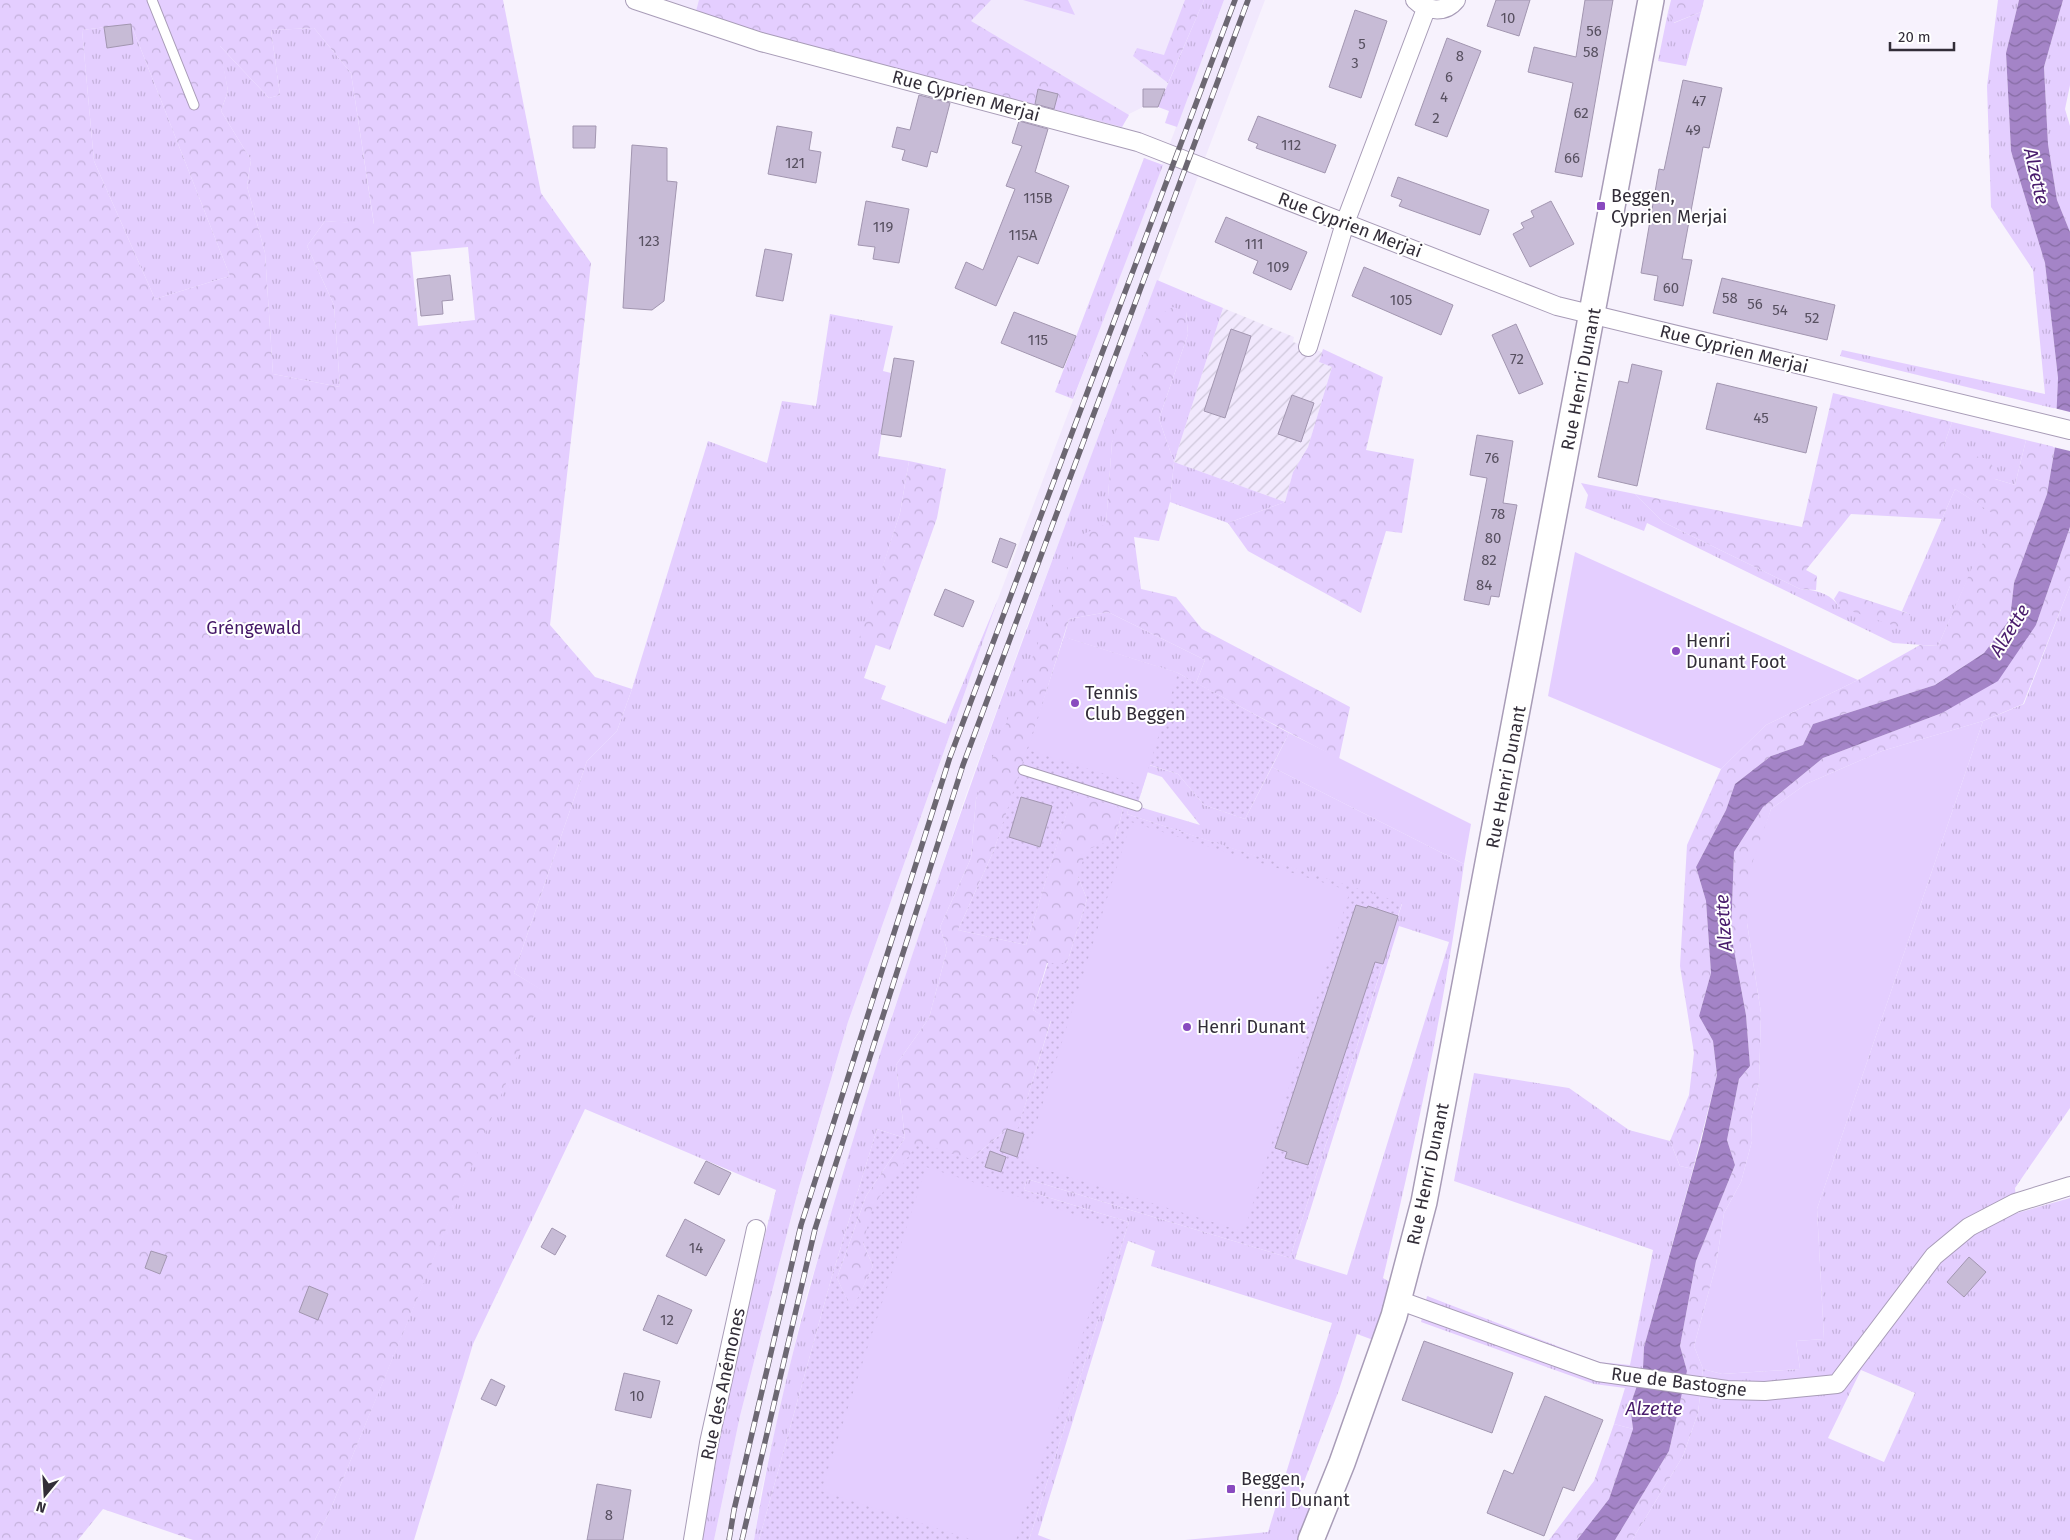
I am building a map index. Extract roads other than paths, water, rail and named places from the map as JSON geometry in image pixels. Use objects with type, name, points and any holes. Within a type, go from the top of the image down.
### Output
[{"type":"main road","name":"Rue Henri Dunant","points":[[1311,1540],[1349,1445],[1398,1300],[1424,1202],[1593,316],[1651,0]]},
{"type":"street","name":"Rue Cyprien Merjai","points":[[635,0],[761,42],[1138,142],[1557,306],[2070,430]]},
{"type":"street","points":[[1308,347],[1345,223],[1421,4],[1440,10],[1456,0]]},
{"type":"street","name":"Rue de Bastogne","points":[[1398,1300],[1598,1372],[1727,1390],[1765,1391],[1837,1384],[1934,1256],[1969,1227],[2015,1203],[2070,1186]]},
{"type":"street","name":"Rue des Anémones","points":[[693,1540],[709,1443],[756,1229]]},
{"type":"lane","points":[[152,0],[194,105]]},
{"type":"lane","points":[[1023,770],[1136,806]]},
{"type":"water","name":"Alzette","points":[[2019,0],[2063,0],[2044,67],[2048,144],[2057,200],[2070,232],[2070,527],[2036,625],[1998,681],[1942,713],[1823,758],[1763,807],[1734,852],[1731,934],[1746,1015],[1750,1066],[1739,1079],[1727,1140],[1735,1165],[1696,1261],[1680,1346],[1687,1371],[1669,1451],[1615,1540],[1577,1540],[1609,1499],[1633,1429],[1630,1406],[1643,1368],[1644,1347],[1701,1142],[1717,1075],[1713,1041],[1699,1016],[1711,973],[1706,901],[1696,867],[1726,810],[1735,784],[1771,756],[1803,745],[1813,724],[1935,685],[1984,653],[2010,619],[2014,583],[2047,494],[2055,447],[2058,378],[2045,263],[2011,151],[2006,53]]},
{"type":"railway","points":[[729,1540],[734,1510],[801,1225],[950,757],[1235,0]]},
{"type":"railway","points":[[742,1540],[815,1229],[963,765],[1248,0]]},
{"type":"place","name":"Beggen, Cyprien Merjai","points":[[1601,206]]},
{"type":"place","name":"Henri Dunant Foot","points":[[1676,651]]},
{"type":"place","name":"Tennis Club Beggen","points":[[1075,703]]},
{"type":"place","name":"Henri Dunant","points":[[1187,1027]]},
{"type":"place","name":"Beggen, Henri Dunant","points":[[1231,1489]]},
{"type":"park label","name":"Gréngewald","points":[[254,628]]}]
